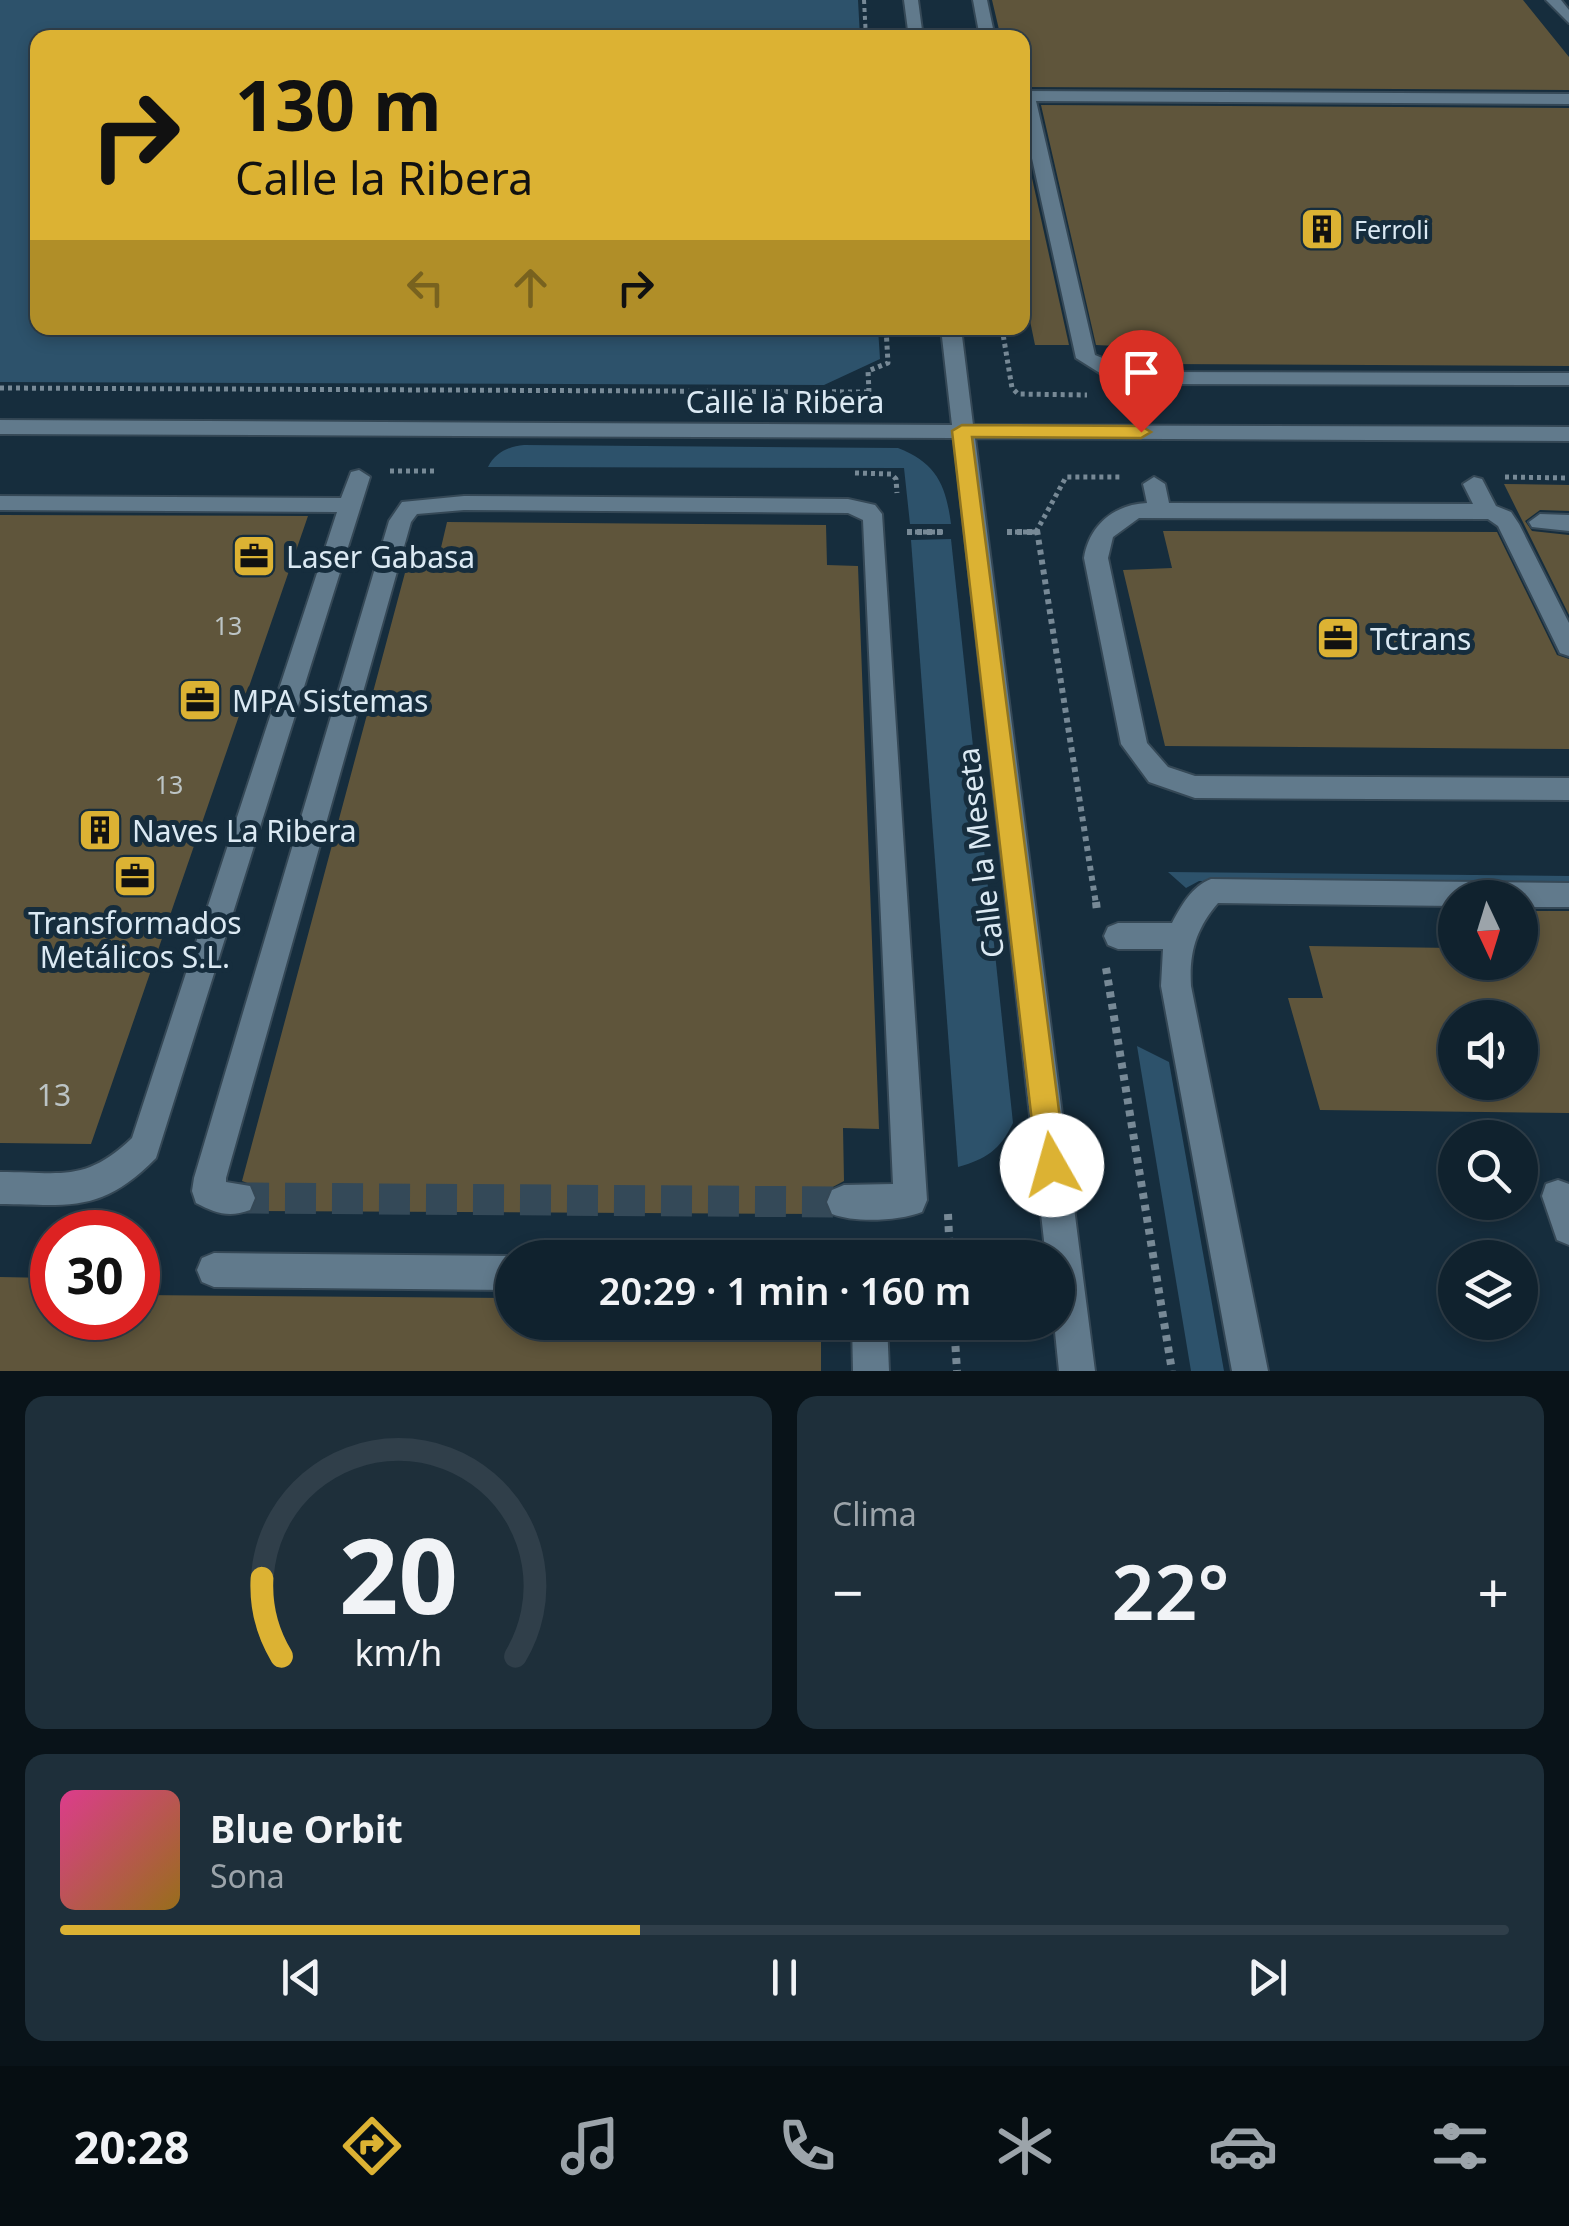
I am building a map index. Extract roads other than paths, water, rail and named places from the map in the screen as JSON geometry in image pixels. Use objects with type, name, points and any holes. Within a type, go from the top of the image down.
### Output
[{"type":"street","points":[[911,0],[915,30]]},
{"type":"street","points":[[980,0],[986,30]]},
{"type":"street","points":[[1554,0],[1569,19]]},
{"type":"street","points":[[1030,96],[1569,99]]},
{"type":"street","points":[[1030,117],[1086,358],[1110,371],[1137,378],[1228,384],[1569,380]]},
{"type":"street","name":"Calle la Meseta","points":[[952,335],[1077,1371]]},
{"type":"street","name":"Calle la Ribera","points":[[0,427],[1569,434]]},
{"type":"street","points":[[1154,484],[1160,510]]},
{"type":"street","points":[[1474,484],[1488,512]]},
{"type":"street","points":[[238,1198],[221,1198],[208,1191],[210,1178],[400,521],[410,507],[467,490],[848,506],[867,510],[874,519],[922,1200],[844,1202]]},
{"type":"street","points":[[0,502],[355,491],[145,1147],[117,1176],[80,1189],[0,1188]]},
{"type":"street","points":[[1569,646],[1508,524],[1503,516],[1488,512],[1128,512],[1108,527],[1097,544],[1096,558],[1134,744],[1145,765],[1163,780],[1195,787],[1569,789]]},
{"type":"street","points":[[1540,522],[1569,522]]},
{"type":"street","points":[[1250,1371],[1176,986],[1178,936],[1192,911],[1211,891],[1569,895]]},
{"type":"street","points":[[1118,936],[1178,936]]},
{"type":"street","points":[[1558,1196],[1569,1228]]},
{"type":"street","points":[[214,1270],[495,1273]]},
{"type":"street","points":[[869,1340],[871,1371]]},
{"type":"tunnel","points":[[238,1198],[844,1202]]},
{"type":"place","name":"Ferroli","points":[[1322,229]]},
{"type":"place","name":"Laser Gabasa","points":[[254,556]]},
{"type":"place","name":"Tctrans","points":[[1338,638]]},
{"type":"place","name":"MPA Sistemas","points":[[200,700]]},
{"type":"place","name":"Naves La Ribera","points":[[100,830]]},
{"type":"place","name":"Transformados Metálicos S.L.","points":[[135,876]]}]
